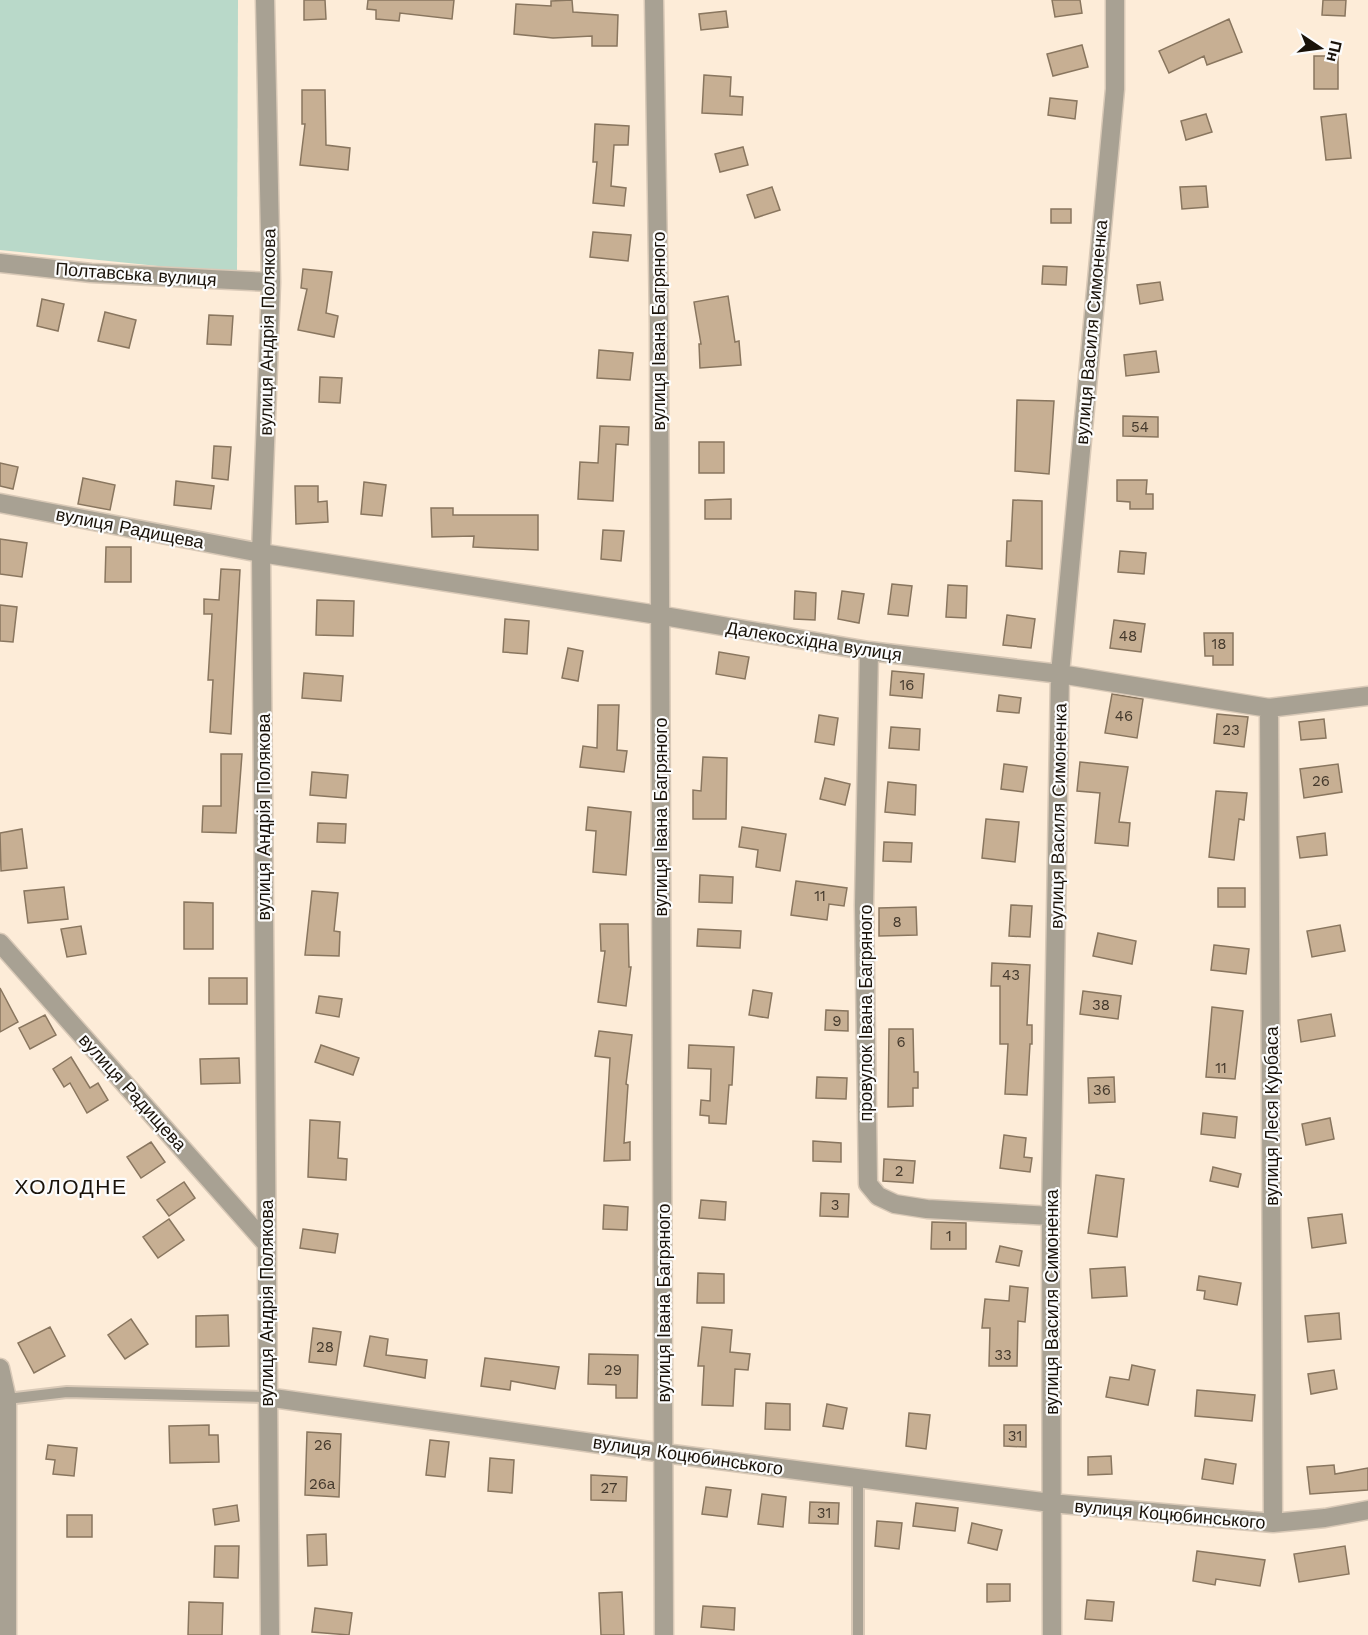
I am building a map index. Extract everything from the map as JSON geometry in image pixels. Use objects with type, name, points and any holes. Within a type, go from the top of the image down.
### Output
[{"type":"street","name":"вулиця Андрія Полякова","points":[[265,0],[271,282],[261,553],[266,1397],[270,1635]]},
{"type":"street","name":"вулиця Івана Багряного","points":[[654,0],[659,324],[658,615],[664,1453],[663,1635]]},
{"type":"street","name":"вулиця Василя Симоненка","points":[[1052,1635],[1051,1216],[1060,674],[1115,89],[1115,0]]},
{"type":"street","name":"Полтавська вулиця","points":[[0,263],[91,273],[271,282]]},
{"type":"street","name":"вулиця Радищева","points":[[0,503],[261,553]]},
{"type":"street","name":"Далекосхідна вулиця","points":[[261,553],[658,615],[869,651],[1060,674],[1269,708],[1368,696]]},
{"type":"street","name":"провулок Івана Багряного","points":[[869,651],[864,905],[868,1184],[878,1196],[895,1204],[927,1209],[1051,1216]]},
{"type":"street","name":"вулиця Леся Курбаса","points":[[1269,708],[1273,1523]]},
{"type":"street","name":"вулиця Радищева","points":[[0,943],[265,1242]]},
{"type":"street","points":[[0,1368],[7,1400],[7,1635]]},
{"type":"street","name":"вулиця Коцюбинського","points":[[266,1397],[664,1453],[1051,1503],[1273,1523],[1325,1518],[1368,1510]]},
{"type":"lane","name":"вулиця Коцюбинського","points":[[7,1400],[67,1392],[266,1397]]},
{"type":"lane","points":[[858,1478],[858,1635]]},
{"type":"green space","points":[[0,0],[238,0],[237,274],[0,250]]},
{"type":"building","points":[[304,0],[325,0],[326,19],[304,20]]},
{"type":"building","points":[[368,0],[454,0],[452,19],[400,13],[399,21],[376,19],[376,10],[367,9]]},
{"type":"building","points":[[572,0],[573,12],[618,15],[617,46],[592,46],[592,36],[553,38],[514,34],[516,4],[551,6],[551,1]]},
{"type":"building","points":[[1052,0],[1080,0],[1082,13],[1055,17]]},
{"type":"building","points":[[1323,0],[1346,0],[1345,16],[1322,15]]},
{"type":"building","points":[[726,11],[728,27],[701,30],[699,14]]},
{"type":"building","points":[[1229,19],[1242,52],[1207,65],[1204,56],[1169,73],[1159,51]]},
{"type":"building","points":[[1082,45],[1088,67],[1053,76],[1047,54]]},
{"type":"building","points":[[1314,56],[1338,56],[1338,89],[1314,89]]},
{"type":"building","points":[[704,75],[731,77],[730,96],[743,97],[742,115],[702,113]]},
{"type":"building","points":[[302,90],[325,90],[326,145],[350,148],[348,170],[300,165],[305,124],[302,124]]},
{"type":"building","points":[[1050,98],[1077,101],[1075,119],[1048,115]]},
{"type":"building","points":[[1206,114],[1212,132],[1186,140],[1181,121]]},
{"type":"building","points":[[1346,114],[1351,158],[1326,160],[1321,117]]},
{"type":"building","points":[[595,124],[629,126],[628,145],[614,145],[611,186],[626,188],[624,206],[593,203],[597,162],[593,162]]},
{"type":"building","points":[[743,147],[748,165],[720,172],[715,154]]},
{"type":"building","points":[[1206,186],[1208,207],[1182,209],[1180,187]]},
{"type":"building","points":[[772,187],[780,210],[755,218],[747,195]]},
{"type":"building","points":[[1051,209],[1071,209],[1071,223],[1051,223]]},
{"type":"building","points":[[593,232],[631,235],[628,261],[590,257]]},
{"type":"building","points":[[1043,266],[1067,267],[1066,285],[1042,284]]},
{"type":"building","points":[[303,269],[332,272],[326,313],[338,316],[334,337],[298,330],[307,289],[301,288]]},
{"type":"building","points":[[1160,282],[1163,300],[1140,304],[1137,285]]},
{"type":"building","points":[[728,296],[735,342],[739,341],[741,365],[700,368],[699,344],[701,344],[694,302]]},
{"type":"building","points":[[42,299],[64,304],[58,331],[37,326]]},
{"type":"building","points":[[105,312],[136,320],[129,348],[98,341]]},
{"type":"building","points":[[209,315],[233,316],[231,345],[207,344]]},
{"type":"building","points":[[599,350],[633,353],[630,380],[597,378]]},
{"type":"building","points":[[1156,351],[1159,372],[1126,376],[1124,355]]},
{"type":"building","points":[[320,377],[342,378],[340,403],[319,402]]},
{"type":"building","points":[[1017,400],[1054,401],[1049,474],[1015,471]]},
{"type":"building","points":[[1123,416],[1158,417],[1158,437],[1123,436]]},
{"type":"building","points":[[600,426],[629,427],[628,445],[616,444],[613,501],[578,499],[580,462],[598,463]]},
{"type":"building","points":[[699,442],[724,442],[724,473],[699,473]]},
{"type":"building","points":[[214,446],[231,447],[228,480],[212,478]]},
{"type":"building","points":[[0,463],[18,467],[13,489],[0,486]]},
{"type":"building","points":[[83,478],[115,485],[110,510],[78,504]]},
{"type":"building","points":[[1117,480],[1147,480],[1146,494],[1153,494],[1153,509],[1130,509],[1130,502],[1117,501]]},
{"type":"building","points":[[176,481],[214,486],[211,509],[174,505]]},
{"type":"building","points":[[364,482],[386,485],[382,516],[361,514]]},
{"type":"building","points":[[295,486],[318,486],[318,502],[327,501],[328,522],[296,524]]},
{"type":"building","points":[[731,499],[731,519],[705,519],[705,500]]},
{"type":"building","points":[[1013,500],[1042,501],[1042,569],[1006,566],[1007,541],[1011,541]]},
{"type":"building","points":[[431,508],[453,508],[453,515],[538,515],[538,550],[473,547],[474,536],[432,537]]},
{"type":"building","points":[[603,530],[624,531],[621,561],[601,559]]},
{"type":"building","points":[[0,539],[27,543],[22,577],[0,574]]},
{"type":"building","points":[[106,547],[131,547],[131,582],[105,582]]},
{"type":"building","points":[[1120,551],[1146,553],[1144,574],[1118,572]]},
{"type":"building","points":[[221,569],[240,570],[231,734],[210,732],[213,680],[208,680],[212,614],[204,614],[204,599],[219,600]]},
{"type":"building","points":[[892,584],[912,586],[908,616],[888,614]]},
{"type":"building","points":[[948,585],[967,586],[966,618],[946,617]]},
{"type":"building","points":[[795,591],[816,593],[815,620],[794,619]]},
{"type":"building","points":[[842,591],[864,594],[859,623],[838,619]]},
{"type":"building","points":[[317,600],[354,601],[353,636],[316,635]]},
{"type":"building","points":[[0,605],[17,607],[13,642],[0,641]]},
{"type":"building","points":[[1007,615],[1035,619],[1031,648],[1003,645]]},
{"type":"building","points":[[505,619],[529,621],[527,654],[503,652]]},
{"type":"building","points":[[1114,620],[1145,624],[1141,652],[1110,648]]},
{"type":"building","points":[[1204,633],[1233,633],[1233,665],[1213,665],[1213,656],[1205,656]]},
{"type":"building","points":[[568,648],[583,651],[578,681],[562,678]]},
{"type":"building","points":[[719,652],[749,657],[745,679],[716,674]]},
{"type":"building","points":[[892,671],[924,674],[922,698],[890,695]]},
{"type":"building","points":[[304,673],[343,676],[341,701],[302,698]]},
{"type":"building","points":[[1112,694],[1143,699],[1137,738],[1105,733]]},
{"type":"building","points":[[999,695],[1021,698],[1019,713],[997,711]]},
{"type":"building","points":[[598,705],[619,705],[617,750],[627,751],[624,772],[580,767],[583,746],[597,748]]},
{"type":"building","points":[[1217,714],[1248,717],[1244,747],[1214,743]]},
{"type":"building","points":[[819,715],[838,718],[834,745],[815,742]]},
{"type":"building","points":[[1324,719],[1326,738],[1301,740],[1299,722]]},
{"type":"building","points":[[891,727],[920,729],[919,750],[889,748]]},
{"type":"building","points":[[221,754],[242,754],[236,833],[202,832],[203,806],[221,806]]},
{"type":"building","points":[[703,757],[727,758],[726,819],[693,819],[693,790],[701,791]]},
{"type":"building","points":[[1080,762],[1128,767],[1119,822],[1130,823],[1128,846],[1095,843],[1100,793],[1077,791]]},
{"type":"building","points":[[1004,764],[1027,767],[1023,792],[1001,789]]},
{"type":"building","points":[[1338,764],[1342,792],[1304,798],[1300,769]]},
{"type":"building","points":[[312,772],[348,775],[346,798],[310,795]]},
{"type":"building","points":[[825,778],[850,784],[845,805],[820,799]]},
{"type":"building","points":[[888,782],[916,785],[915,815],[885,812]]},
{"type":"building","points":[[1216,791],[1247,793],[1244,820],[1239,819],[1234,860],[1209,857]]},
{"type":"building","points":[[588,807],[631,812],[626,875],[593,872],[596,831],[586,830]]},
{"type":"building","points":[[986,819],[1019,822],[1015,862],[982,858]]},
{"type":"building","points":[[318,823],[346,824],[345,843],[317,842]]},
{"type":"building","points":[[742,827],[786,834],[780,871],[756,867],[758,850],[739,847]]},
{"type":"building","points":[[22,829],[27,868],[1,871],[0,833]]},
{"type":"building","points":[[1325,833],[1327,855],[1300,858],[1297,837]]},
{"type":"building","points":[[884,842],[912,843],[911,862],[883,861]]},
{"type":"building","points":[[700,875],[733,877],[732,903],[699,902]]},
{"type":"building","points":[[796,881],[847,888],[844,906],[829,904],[827,920],[791,915]]},
{"type":"building","points":[[64,887],[68,919],[28,923],[24,891]]},
{"type":"building","points":[[1218,888],[1245,888],[1245,907],[1218,907]]},
{"type":"building","points":[[312,891],[338,893],[334,931],[340,932],[339,956],[305,955]]},
{"type":"building","points":[[184,902],[213,903],[213,949],[184,949]]},
{"type":"building","points":[[1011,905],[1032,906],[1030,937],[1009,936]]},
{"type":"building","points":[[916,907],[917,935],[879,936],[879,908]]},
{"type":"building","points":[[600,924],[628,924],[629,967],[631,967],[626,1006],[598,1002],[605,951],[601,951]]},
{"type":"building","points":[[1340,925],[1345,951],[1312,957],[1307,931]]},
{"type":"building","points":[[81,926],[86,954],[67,957],[61,929]]},
{"type":"building","points":[[698,929],[741,931],[740,948],[697,946]]},
{"type":"building","points":[[1098,933],[1136,941],[1132,964],[1093,956]]},
{"type":"building","points":[[1214,945],[1249,949],[1246,974],[1211,970]]},
{"type":"building","points":[[992,963],[1030,965],[1027,1025],[1032,1025],[1032,1044],[1030,1044],[1027,1095],[1005,1094],[1008,1044],[1000,1044],[1000,986],[991,986]]},
{"type":"building","points":[[209,978],[247,978],[247,1004],[209,1004]]},
{"type":"building","points":[[0,988],[18,1022],[0,1032]]},
{"type":"building","points":[[753,990],[772,993],[768,1018],[749,1015]]},
{"type":"building","points":[[1083,991],[1121,996],[1118,1019],[1080,1014]]},
{"type":"building","points":[[319,996],[342,999],[339,1017],[316,1013]]},
{"type":"building","points":[[1212,1007],[1243,1011],[1235,1079],[1206,1077]]},
{"type":"building","points":[[826,1010],[848,1011],[848,1031],[825,1030]]},
{"type":"building","points":[[1331,1014],[1335,1036],[1301,1042],[1298,1020]]},
{"type":"building","points":[[45,1015],[56,1035],[30,1049],[19,1028]]},
{"type":"building","points":[[889,1029],[913,1029],[914,1072],[918,1072],[918,1088],[913,1088],[913,1106],[888,1107]]},
{"type":"building","points":[[599,1031],[632,1035],[626,1084],[628,1085],[624,1143],[630,1142],[630,1160],[604,1161],[610,1058],[595,1056]]},
{"type":"building","points":[[321,1045],[359,1058],[353,1075],[315,1062]]},
{"type":"building","points":[[689,1045],[734,1047],[732,1085],[729,1085],[726,1124],[709,1123],[709,1116],[700,1115],[701,1100],[710,1101],[711,1069],[688,1068]]},
{"type":"building","points":[[71,1057],[90,1088],[98,1083],[108,1100],[87,1113],[70,1083],[64,1087],[53,1069]]},
{"type":"building","points":[[239,1058],[240,1083],[201,1084],[200,1059]]},
{"type":"building","points":[[817,1077],[847,1078],[846,1099],[816,1098]]},
{"type":"building","points":[[1114,1077],[1115,1102],[1089,1103],[1088,1078]]},
{"type":"building","points":[[1203,1113],[1237,1117],[1235,1138],[1201,1134]]},
{"type":"building","points":[[1330,1118],[1334,1139],[1306,1145],[1302,1124]]},
{"type":"building","points":[[310,1120],[340,1122],[338,1158],[347,1159],[346,1180],[308,1177]]},
{"type":"building","points":[[1004,1135],[1026,1138],[1024,1157],[1032,1158],[1030,1172],[1000,1168]]},
{"type":"building","points":[[813,1141],[841,1143],[841,1162],[813,1161]]},
{"type":"building","points":[[151,1142],[165,1162],[141,1178],[127,1157]]},
{"type":"building","points":[[884,1159],[915,1161],[913,1183],[883,1181]]},
{"type":"building","points":[[1213,1167],[1241,1174],[1238,1187],[1210,1181]]},
{"type":"building","points":[[1096,1175],[1124,1179],[1117,1237],[1088,1233]]},
{"type":"building","points":[[184,1182],[195,1198],[169,1216],[157,1200]]},
{"type":"building","points":[[821,1193],[849,1194],[848,1217],[820,1216]]},
{"type":"building","points":[[701,1200],[726,1202],[725,1220],[699,1218]]},
{"type":"building","points":[[604,1205],[628,1207],[627,1230],[603,1229]]},
{"type":"building","points":[[1342,1214],[1346,1243],[1312,1248],[1308,1218]]},
{"type":"building","points":[[169,1219],[184,1240],[158,1258],[143,1237]]},
{"type":"building","points":[[932,1222],[966,1223],[966,1249],[931,1249]]},
{"type":"building","points":[[303,1229],[338,1234],[335,1253],[300,1248]]},
{"type":"building","points":[[1000,1246],[1022,1251],[1019,1266],[996,1262]]},
{"type":"building","points":[[1125,1267],[1127,1296],[1092,1298],[1090,1269]]},
{"type":"building","points":[[698,1273],[724,1274],[724,1303],[697,1303]]},
{"type":"building","points":[[1199,1276],[1241,1283],[1237,1305],[1204,1299],[1205,1291],[1197,1290]]},
{"type":"building","points":[[1010,1286],[1028,1288],[1025,1322],[1018,1321],[1017,1366],[989,1366],[990,1328],[982,1328],[985,1299],[1009,1301]]},
{"type":"building","points":[[1339,1313],[1341,1339],[1308,1342],[1305,1316]]},
{"type":"building","points":[[228,1315],[229,1346],[196,1347],[196,1316]]},
{"type":"building","points":[[131,1319],[148,1344],[125,1359],[108,1335]]},
{"type":"building","points":[[50,1327],[65,1356],[34,1373],[18,1343]]},
{"type":"building","points":[[702,1327],[732,1330],[730,1352],[750,1354],[748,1370],[735,1369],[733,1406],[702,1405],[704,1366],[698,1366]]},
{"type":"building","points":[[313,1328],[341,1332],[336,1365],[309,1362]]},
{"type":"building","points":[[370,1336],[388,1339],[386,1355],[427,1360],[425,1378],[364,1366]]},
{"type":"building","points":[[589,1354],[638,1355],[637,1398],[616,1398],[616,1385],[588,1384]]},
{"type":"building","points":[[485,1358],[559,1367],[555,1389],[511,1381],[510,1390],[481,1386]]},
{"type":"building","points":[[1132,1365],[1155,1370],[1148,1405],[1106,1397],[1110,1377],[1129,1380]]},
{"type":"building","points":[[1334,1370],[1337,1389],[1311,1394],[1308,1374]]},
{"type":"building","points":[[1197,1390],[1255,1395],[1252,1421],[1195,1416]]},
{"type":"building","points":[[766,1403],[790,1404],[790,1430],[765,1429]]},
{"type":"building","points":[[827,1404],[847,1408],[843,1429],[823,1426]]},
{"type":"building","points":[[909,1413],[930,1415],[926,1449],[906,1446]]},
{"type":"building","points":[[209,1425],[209,1435],[218,1435],[219,1462],[170,1463],[169,1426]]},
{"type":"building","points":[[1004,1425],[1026,1425],[1026,1447],[1004,1446]]},
{"type":"building","points":[[307,1432],[341,1434],[339,1497],[305,1495]]},
{"type":"building","points":[[430,1440],[449,1442],[445,1477],[426,1475]]},
{"type":"building","points":[[48,1445],[77,1448],[74,1476],[53,1474],[55,1460],[46,1459]]},
{"type":"building","points":[[1111,1456],[1112,1474],[1088,1475],[1088,1457]]},
{"type":"building","points":[[490,1458],[514,1460],[512,1493],[488,1491]]},
{"type":"building","points":[[1205,1459],[1236,1464],[1233,1484],[1202,1479]]},
{"type":"building","points":[[1334,1465],[1335,1474],[1368,1468],[1368,1490],[1310,1494],[1307,1467]]},
{"type":"building","points":[[591,1475],[627,1477],[626,1501],[591,1500]]},
{"type":"building","points":[[706,1487],[731,1490],[727,1517],[702,1514]]},
{"type":"building","points":[[762,1494],[786,1497],[783,1527],[758,1524]]},
{"type":"building","points":[[810,1502],[839,1503],[838,1524],[809,1523]]},
{"type":"building","points":[[916,1503],[958,1508],[955,1531],[913,1526]]},
{"type":"building","points":[[237,1505],[239,1521],[215,1525],[213,1509]]},
{"type":"building","points":[[67,1515],[92,1515],[92,1537],[67,1537]]},
{"type":"building","points":[[877,1521],[902,1523],[899,1549],[875,1546]]},
{"type":"building","points":[[972,1523],[1002,1530],[997,1550],[968,1543]]},
{"type":"building","points":[[326,1534],[327,1565],[308,1566],[307,1535]]},
{"type":"building","points":[[215,1546],[239,1546],[238,1578],[214,1577]]},
{"type":"building","points":[[1345,1546],[1349,1574],[1299,1582],[1294,1554]]},
{"type":"building","points":[[1197,1551],[1265,1560],[1260,1586],[1216,1579],[1215,1585],[1193,1581]]},
{"type":"building","points":[[987,1584],[1010,1584],[1010,1601],[987,1602]]},
{"type":"building","points":[[622,1592],[624,1635],[601,1635],[599,1593]]},
{"type":"building","points":[[1087,1600],[1114,1602],[1112,1621],[1085,1619]]},
{"type":"building","points":[[189,1602],[223,1603],[222,1635],[188,1635]]},
{"type":"building","points":[[703,1606],[735,1608],[734,1630],[701,1627]]},
{"type":"building","points":[[315,1608],[352,1613],[349,1635],[312,1632]]},
{"type":"district","name":"ХОЛОДНЕ","points":[[71,1186]]}]
